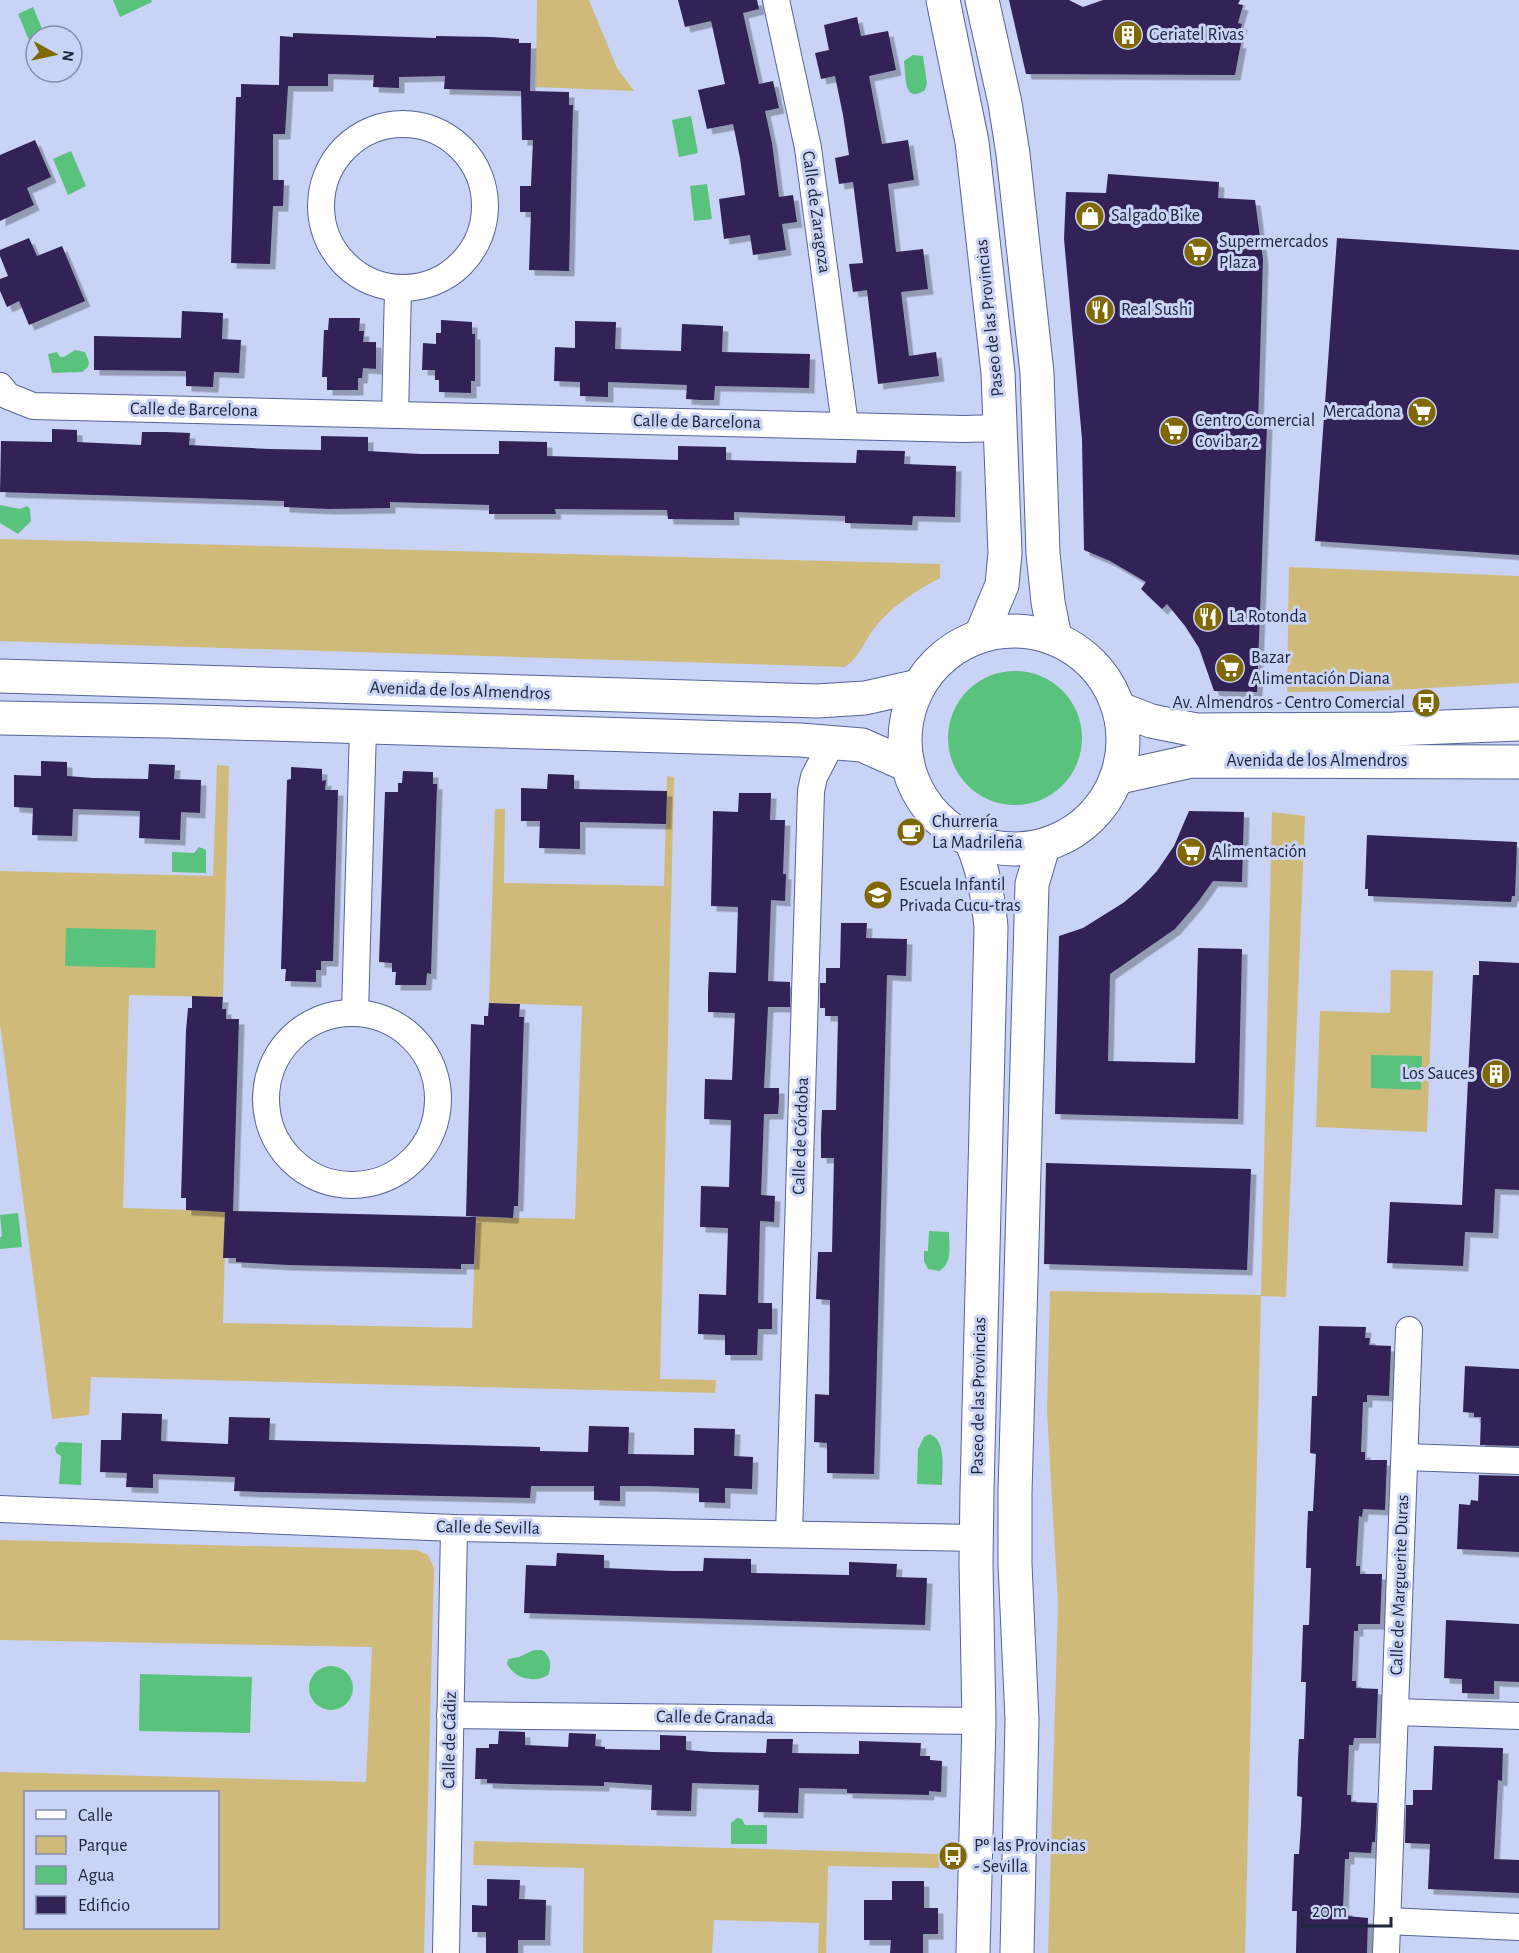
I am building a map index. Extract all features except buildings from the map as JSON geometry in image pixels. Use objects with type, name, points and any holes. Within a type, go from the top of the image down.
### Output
[{"type":"street","name":"Calle de Zaragoza","points":[[776,0],[808,148],[845,425]]},
{"type":"street","name":"Paseo de las Provincias","points":[[943,0],[972,142],[998,373],[1005,553],[1002,585],[981,635]]},
{"type":"street","points":[[982,0],[1005,103],[1014,165],[1037,373],[1043,553],[1048,602],[1055,638]]},
{"type":"street","points":[[394,123],[422,125],[447,136],[454,142],[467,154],[481,177],[486,204],[482,232],[469,256],[450,275],[425,287],[398,289],[371,283],[348,268],[330,247],[321,222],[321,194],[329,168],[346,146],[368,131],[394,123]]},
{"type":"street","points":[[394,415],[398,289]]},
{"type":"street","name":"Calle de Barcelona","points":[[0,386],[8,396],[33,406],[964,429],[1000,428]]},
{"type":"street","points":[[1023,630],[1055,638],[1087,658],[1105,679],[1120,709],[1124,744],[1116,778],[1101,805],[1080,828],[1043,847],[1012,851],[972,843],[948,829],[918,795],[907,765],[906,722],[918,686],[935,664],[958,645],[981,635],[1023,630]]},
{"type":"street","name":"Avenida de los Almendros","points":[[0,676],[816,701],[866,698],[918,686]]},
{"type":"street","name":"Avenida de los Almendros","points":[[1120,709],[1151,721],[1196,730],[1394,729],[1519,724]]},
{"type":"street","points":[[0,718],[167,721],[832,742],[862,745],[907,765]]},
{"type":"street","points":[[356,1013],[363,728]]},
{"type":"street","name":"Calle de Córdoba","points":[[789,1534],[811,790],[814,777],[832,742]]},
{"type":"street","name":"Avenida de los Almendros","points":[[1116,778],[1192,761],[1519,762]]},
{"type":"street","name":"Paseo de las Provincias","points":[[972,843],[982,865],[987,886],[991,927],[977,1538],[979,1721],[974,1953]]},
{"type":"street","name":"Paseo de las Provincias","points":[[1017,1953],[1022,1720],[1015,1564],[1015,1493],[1032,884],[1043,847]]},
{"type":"street","points":[[356,1013],[379,1017],[401,1028],[422,1048],[434,1074],[438,1103],[432,1131],[417,1156],[395,1175],[368,1185],[339,1185],[312,1176],[289,1158],[273,1134],[266,1106],[269,1077],[281,1051],[301,1030],[327,1017],[356,1013]]},
{"type":"street","name":"Calle de Marguerite Duras","points":[[1386,1953],[1409,1330]]},
{"type":"street","points":[[1405,1457],[1519,1461]]},
{"type":"street","name":"Calle de Sevilla","points":[[0,1509],[454,1528],[977,1538]]},
{"type":"street","name":"Calle de Cádiz","points":[[447,1953],[454,1528]]},
{"type":"street","points":[[1395,1712],[1519,1716]]},
{"type":"street","name":"Calle de Granada","points":[[450,1715],[979,1721]]},
{"type":"street","points":[[1388,1922],[1519,1927]]},
{"type":"green space","points":[[537,0],[589,0],[617,68],[634,91],[536,87]]},
{"type":"green space","points":[[0,539],[940,564],[940,578],[914,593],[890,611],[872,631],[855,658],[845,667],[0,641]]},
{"type":"green space","points":[[1289,567],[1519,576],[1519,683],[1374,691],[1287,692]]},
{"type":"green space","points":[[217,765],[229,766],[223,997],[129,995],[123,1208],[226,1211],[223,1323],[472,1328],[476,1217],[575,1219],[582,1006],[489,1003],[495,809],[505,809],[504,883],[664,886],[667,776],[674,777],[660,1379],[716,1380],[715,1393],[91,1377],[89,1415],[52,1419],[0,1024],[0,871],[213,876]]},
{"type":"green space","points":[[1272,812],[1305,816],[1286,1297],[1261,1296],[1245,1953],[1048,1953],[1058,1603],[1047,1412],[1050,1291],[1261,1295]]},
{"type":"green space","points":[[1391,970],[1433,971],[1427,1132],[1316,1127],[1320,1011],[1390,1013]]},
{"type":"green space","points":[[0,1540],[417,1550],[428,1555],[434,1568],[424,1953],[0,1953],[0,1772],[366,1782],[372,1647],[0,1640]]},
{"type":"green space","points":[[474,1841],[939,1854],[939,1868],[828,1866],[826,1953],[818,1953],[819,1923],[714,1920],[712,1953],[583,1953],[584,1868],[473,1865]]},
{"type":"water","points":[[113,0],[151,0],[152,2],[120,17]]},
{"type":"water","points":[[33,7],[40,24],[24,24],[24,28],[18,14]]},
{"type":"water","points":[[913,55],[923,56],[927,83],[925,90],[918,94],[909,91],[906,80],[904,61]]},
{"type":"water","points":[[691,116],[698,153],[679,157],[672,120]]},
{"type":"water","points":[[71,151],[86,186],[68,195],[53,159]]},
{"type":"water","points":[[707,184],[712,219],[694,221],[690,186]]},
{"type":"water","points":[[75,350],[85,352],[89,362],[88,367],[82,372],[52,373],[48,354],[57,352],[60,357],[64,357]]},
{"type":"water","points":[[0,505],[20,509],[27,506],[30,509],[31,521],[18,534],[0,523]]},
{"type":"water","points":[[1015,671],[1040,676],[1062,691],[1077,713],[1082,738],[1077,763],[1062,785],[1040,800],[1015,805],[990,800],[968,785],[953,763],[948,738],[953,713],[968,691],[990,676]]},
{"type":"water","points":[[199,847],[206,850],[206,873],[172,872],[172,852],[194,853]]},
{"type":"water","points":[[66,928],[156,930],[155,968],[65,966]]},
{"type":"water","points":[[1371,1055],[1422,1056],[1421,1090],[1371,1088]]},
{"type":"water","points":[[18,1213],[22,1247],[0,1249],[2,1236],[0,1215]]},
{"type":"water","points":[[929,1231],[949,1232],[948,1259],[939,1271],[928,1269],[924,1261],[924,1251],[928,1251]]},
{"type":"water","points":[[930,1434],[939,1443],[941,1449],[942,1485],[917,1484],[918,1449],[924,1437]]},
{"type":"water","points":[[59,1442],[82,1443],[81,1485],[59,1484],[61,1456],[56,1453],[55,1448]]},
{"type":"water","points":[[534,1650],[542,1650],[549,1658],[548,1675],[531,1679],[519,1676],[510,1669],[507,1664],[508,1659]]},
{"type":"water","points":[[331,1666],[340,1667],[347,1672],[352,1679],[352,1697],[347,1704],[340,1709],[331,1710],[322,1709],[315,1704],[310,1697],[309,1688],[310,1679],[315,1672],[322,1667]]},
{"type":"water","points":[[140,1674],[252,1677],[250,1733],[139,1731]]},
{"type":"water","points":[[737,1818],[742,1819],[745,1825],[767,1825],[767,1844],[731,1844],[731,1823]]},
{"type":"place","name":"Geriatel Rivas","points":[[1128,35]]},
{"type":"place","name":"Salgado Bike","points":[[1090,216]]},
{"type":"place","name":"Supermercados Plaza","points":[[1198,252]]},
{"type":"place","name":"Real Sushi","points":[[1100,310]]},
{"type":"place","name":"Mercadona","points":[[1422,412]]},
{"type":"place","name":"Centro Comercial Covibar 2","points":[[1174,431]]},
{"type":"place","name":"La Rotonda","points":[[1208,617]]},
{"type":"place","name":"Bazar Alimentación Diana","points":[[1230,668]]},
{"type":"place","name":"Av. Almendros - Centro Comercial","points":[[1426,703]]},
{"type":"place","name":"Churrería La Madrileña","points":[[911,832]]},
{"type":"place","name":"Alimentación","points":[[1191,852]]},
{"type":"place","name":"Escuela Infantil Privada Cucu-tras","points":[[878,895]]},
{"type":"place","name":"Los Sauces","points":[[1496,1074]]},
{"type":"place","name":"Pº las Provincias - Sevilla","points":[[953,1856]]}]
